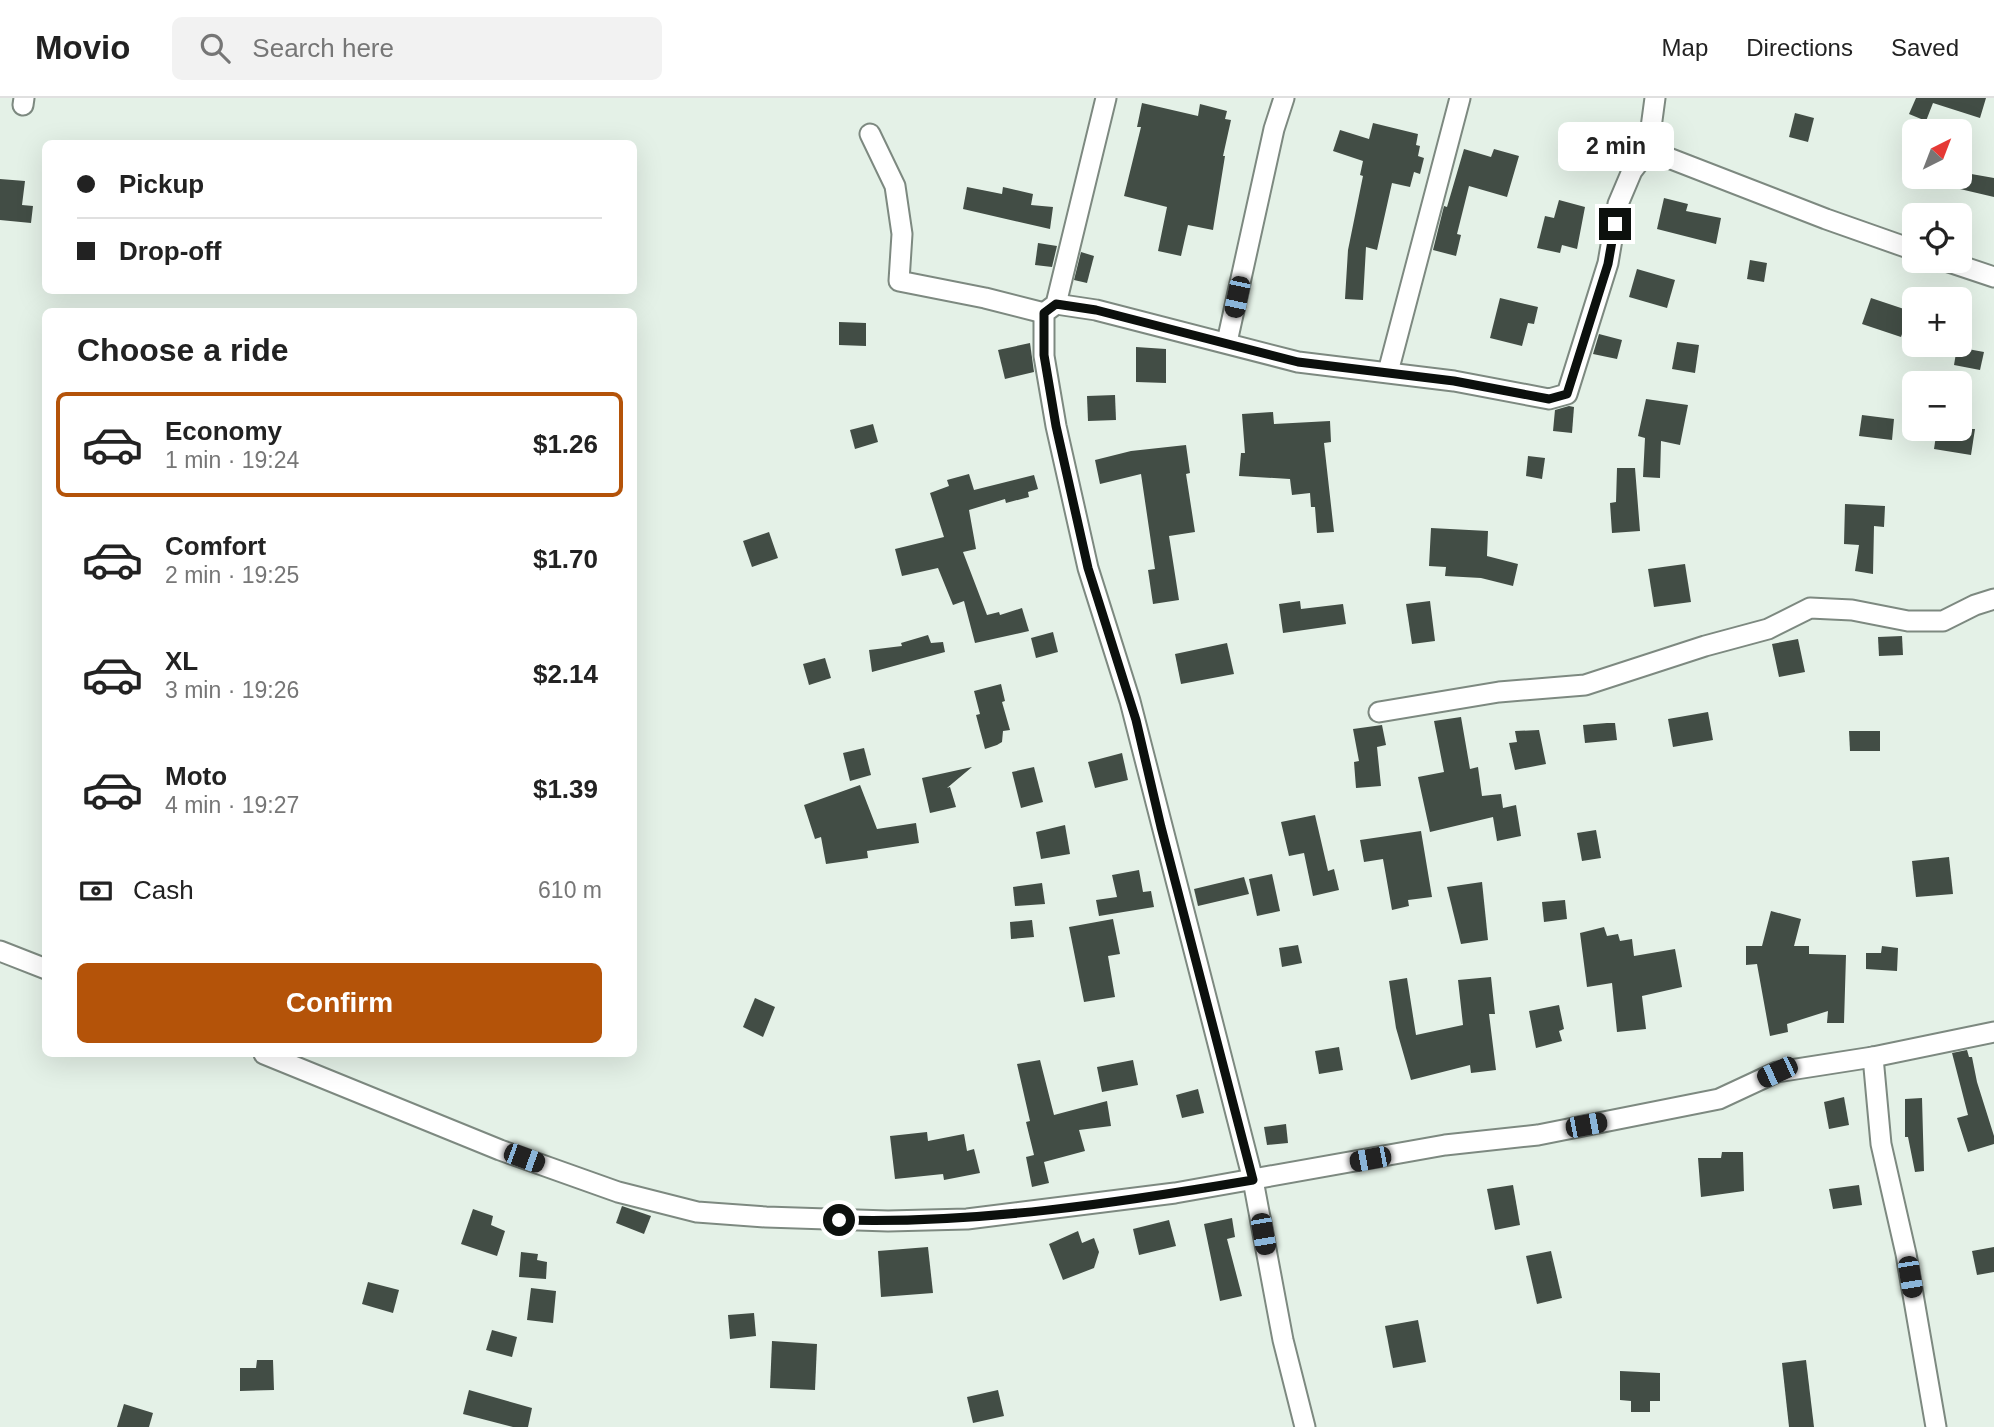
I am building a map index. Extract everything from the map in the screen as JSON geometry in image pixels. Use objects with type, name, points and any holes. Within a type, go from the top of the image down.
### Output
[{"type":"street","points":[[1106,98],[1050,309],[1044,355],[1056,426],[1088,568],[1134,714],[1253,1180],[1283,1340],[1305,1427]]},
{"type":"street","points":[[1227,342],[1274,129],[1284,98]]},
{"type":"street","points":[[1388,372],[1460,98]]},
{"type":"street","points":[[870,134],[895,186],[902,234],[899,281],[1050,309],[1096,310],[1298,362],[1454,381],[1549,399],[1567,394],[1608,264],[1618,204],[1632,171],[1648,150],[1655,98]]},
{"type":"street","points":[[1648,150],[1902,246]]},
{"type":"street","points":[[1972,270],[1994,277]]},
{"type":"street","points":[[1379,712],[1499,692],[1585,685],[1705,646],[1768,629],[1810,608],[1852,610],[1908,621],[1943,621],[1994,599]]},
{"type":"street","points":[[0,951],[42,967]]},
{"type":"street","points":[[271,1057],[500,1150],[618,1192],[697,1212],[888,1221],[967,1219],[1175,1194],[1445,1145],[1538,1135],[1719,1099],[1777,1072],[1874,1057],[1994,1032]]},
{"type":"street","points":[[1874,1057],[1881,1144],[1906,1254],[1936,1427]]},
{"type":"building","points":[[1916,98],[1986,98],[1980,118],[1933,103],[1927,119],[1909,114]]},
{"type":"building","points":[[1142,103],[1198,116],[1200,104],[1227,111],[1225,119],[1231,120],[1213,230],[1188,225],[1181,256],[1158,251],[1167,207],[1124,196],[1141,127],[1137,127]]},
{"type":"building","points":[[1795,113],[1814,118],[1808,142],[1789,137]]},
{"type":"building","points":[[1373,123],[1418,134],[1418,156],[1424,158],[1420,174],[1414,172],[1410,187],[1392,183],[1377,250],[1366,247],[1363,300],[1345,299],[1348,250],[1363,176],[1360,175],[1363,161],[1333,151],[1340,130],[1369,139]]},
{"type":"building","points":[[1464,149],[1491,157],[1494,149],[1519,156],[1507,197],[1469,186],[1457,234],[1461,235],[1456,256],[1433,250],[1444,206],[1447,207]]},
{"type":"building","points":[[1972,174],[1994,178],[1994,197],[1960,189],[1972,189]]},
{"type":"building","points":[[0,179],[25,181],[22,205],[33,206],[31,223],[0,220]]},
{"type":"building","points":[[967,187],[1002,194],[1003,187],[1033,194],[1031,205],[1053,207],[1050,229],[963,209]]},
{"type":"building","points":[[1664,198],[1688,204],[1686,211],[1721,218],[1716,244],[1657,229]]},
{"type":"building","points":[[1559,200],[1585,207],[1577,249],[1562,245],[1560,253],[1537,248],[1545,216],[1554,218]]},
{"type":"building","points":[[1038,243],[1057,246],[1052,267],[1035,265]]},
{"type":"building","points":[[1081,252],[1094,256],[1087,283],[1074,280]]},
{"type":"building","points":[[1750,260],[1767,263],[1764,282],[1747,279]]},
{"type":"building","points":[[1637,269],[1675,280],[1667,308],[1629,297]]},
{"type":"building","points":[[1500,298],[1538,307],[1534,324],[1528,323],[1522,346],[1490,338]]},
{"type":"building","points":[[1871,298],[1902,308],[1901,337],[1862,324]]},
{"type":"building","points":[[839,322],[866,323],[866,346],[839,345]]},
{"type":"building","points":[[1599,334],[1622,340],[1617,359],[1593,354]]},
{"type":"building","points":[[1677,342],[1699,345],[1695,373],[1672,369]]},
{"type":"building","points":[[1030,343],[1034,372],[1005,379],[998,350]]},
{"type":"building","points":[[1136,347],[1166,349],[1166,383],[1136,382]]},
{"type":"building","points":[[1972,350],[1984,352],[1980,370],[1954,365],[1955,357],[1972,357]]},
{"type":"building","points":[[1115,395],[1116,420],[1088,421],[1087,396]]},
{"type":"building","points":[[1646,399],[1688,405],[1680,445],[1661,441],[1660,478],[1643,477],[1645,438],[1638,436]]},
{"type":"building","points":[[1574,407],[1572,433],[1553,431],[1555,410]]},
{"type":"building","points":[[1273,412],[1274,424],[1330,421],[1331,442],[1324,443],[1334,532],[1317,533],[1315,507],[1311,507],[1310,493],[1292,495],[1290,479],[1239,476],[1241,453],[1245,453],[1242,414]]},
{"type":"building","points":[[1862,415],[1894,419],[1892,440],[1859,436]]},
{"type":"building","points":[[873,424],[878,442],[855,449],[850,430]]},
{"type":"building","points":[[1972,429],[1975,429],[1971,455],[1934,449],[1935,441],[1972,441]]},
{"type":"building","points":[[1186,445],[1190,473],[1186,474],[1195,532],[1169,536],[1179,600],[1153,604],[1148,570],[1155,569],[1141,474],[1100,484],[1095,460],[1131,451]]},
{"type":"building","points":[[1528,456],[1545,458],[1542,479],[1526,476]]},
{"type":"building","points":[[1617,468],[1635,468],[1640,531],[1612,533],[1610,503],[1616,502]]},
{"type":"building","points":[[969,474],[974,490],[1034,475],[1038,489],[1028,492],[1029,497],[1006,503],[1005,499],[969,510],[976,549],[963,552],[987,615],[999,612],[1000,615],[1022,608],[1029,631],[975,643],[964,601],[953,605],[938,568],[902,576],[895,549],[944,537],[930,493],[949,486],[947,480]]},
{"type":"building","points":[[1845,504],[1885,506],[1884,527],[1874,526],[1873,574],[1855,571],[1859,545],[1844,544]]},
{"type":"building","points":[[1431,528],[1488,531],[1487,556],[1518,564],[1513,586],[1481,578],[1445,576],[1446,567],[1429,566]]},
{"type":"building","points":[[769,532],[778,558],[752,567],[743,541]]},
{"type":"building","points":[[1685,564],[1691,602],[1654,607],[1648,569]]},
{"type":"building","points":[[1300,601],[1301,609],[1343,604],[1346,624],[1283,633],[1279,604]]},
{"type":"building","points":[[1430,601],[1435,641],[1412,644],[1406,604]]},
{"type":"building","points":[[1053,632],[1058,652],[1036,658],[1031,638]]},
{"type":"building","points":[[928,635],[931,643],[943,642],[945,652],[872,672],[869,650],[902,646],[901,643]]},
{"type":"building","points":[[1902,636],[1903,655],[1879,656],[1878,637]]},
{"type":"building","points":[[1798,639],[1805,672],[1779,677],[1772,644]]},
{"type":"building","points":[[1227,643],[1234,674],[1181,684],[1175,654]]},
{"type":"building","points":[[825,658],[831,678],[809,685],[803,664]]},
{"type":"building","points":[[1001,684],[1005,701],[1002,702],[1010,730],[1003,731],[1002,742],[985,749],[976,715],[980,714],[974,691]]},
{"type":"building","points":[[1708,712],[1713,740],[1673,747],[1668,719]]},
{"type":"building","points":[[1461,717],[1470,769],[1478,767],[1482,796],[1501,794],[1503,808],[1516,805],[1521,836],[1497,841],[1493,817],[1430,832],[1418,777],[1444,772],[1434,721]]},
{"type":"building","points":[[1615,723],[1617,740],[1585,743],[1583,725]]},
{"type":"building","points":[[1382,725],[1386,745],[1377,747],[1381,786],[1356,788],[1354,762],[1359,761],[1353,729]]},
{"type":"building","points":[[1539,730],[1546,764],[1515,770],[1509,743],[1517,742],[1515,731]]},
{"type":"building","points":[[1849,731],[1880,731],[1880,751],[1850,751]]},
{"type":"building","points":[[864,748],[871,775],[850,781],[843,753]]},
{"type":"building","points":[[1122,753],[1128,780],[1095,788],[1088,762]]},
{"type":"building","points":[[972,767],[947,788],[950,787],[956,807],[930,813],[922,778]]},
{"type":"building","points":[[1034,767],[1043,802],[1021,808],[1012,772]]},
{"type":"building","points":[[860,785],[877,829],[916,823],[919,843],[867,851],[868,858],[826,864],[821,837],[815,839],[804,805]]},
{"type":"building","points":[[1315,815],[1328,871],[1334,869],[1339,890],[1313,896],[1304,853],[1289,856],[1281,822]]},
{"type":"building","points":[[1065,825],[1070,854],[1041,859],[1036,832]]},
{"type":"building","points":[[1596,830],[1601,858],[1582,861],[1577,833]]},
{"type":"building","points":[[1421,831],[1432,897],[1408,900],[1409,906],[1392,910],[1383,859],[1364,862],[1360,840]]},
{"type":"building","points":[[1949,857],[1953,894],[1916,897],[1912,861]]},
{"type":"building","points":[[1139,870],[1143,892],[1151,891],[1154,907],[1099,916],[1096,900],[1117,897],[1112,875]]},
{"type":"building","points":[[1272,874],[1280,911],[1257,916],[1249,879]]},
{"type":"building","points":[[1244,877],[1249,894],[1198,906],[1194,889]]},
{"type":"building","points":[[1482,882],[1488,940],[1461,944],[1447,887]]},
{"type":"building","points":[[1042,883],[1045,904],[1015,906],[1013,887]]},
{"type":"building","points":[[1565,900],[1567,919],[1544,922],[1542,902]]},
{"type":"building","points":[[1771,911],[1801,919],[1794,946],[1809,946],[1809,954],[1846,955],[1844,1023],[1827,1023],[1828,1011],[1787,1024],[1788,1032],[1770,1036],[1757,964],[1746,965],[1746,946],[1762,946]]},
{"type":"building","points":[[1113,919],[1120,954],[1108,956],[1115,997],[1084,1002],[1069,927]]},
{"type":"building","points":[[1032,920],[1034,937],[1011,939],[1010,922]]},
{"type":"building","points":[[1604,927],[1607,936],[1618,934],[1620,941],[1632,939],[1634,956],[1675,949],[1682,987],[1642,996],[1646,1029],[1617,1032],[1612,983],[1587,987],[1580,933]]},
{"type":"building","points":[[1298,945],[1302,963],[1282,967],[1279,948]]},
{"type":"building","points":[[1882,946],[1898,948],[1897,971],[1866,969],[1866,953],[1881,953]]},
{"type":"building","points":[[1491,977],[1495,1014],[1489,1014],[1496,1070],[1471,1073],[1470,1065],[1411,1080],[1396,1028],[1389,981],[1407,978],[1416,1035],[1463,1025],[1458,980]]},
{"type":"building","points":[[755,998],[775,1007],[763,1037],[743,1027]]},
{"type":"building","points":[[1559,1005],[1564,1029],[1559,1031],[1562,1041],[1536,1048],[1529,1011]]},
{"type":"building","points":[[1339,1047],[1343,1070],[1319,1074],[1315,1051]]},
{"type":"building","points":[[1967,1050],[1969,1057],[1972,1057],[1994,1136],[1994,1144],[1968,1152],[1957,1118],[1968,1115],[1952,1053]]},
{"type":"building","points":[[1040,1060],[1054,1115],[1107,1101],[1111,1126],[1079,1130],[1085,1151],[1044,1162],[1049,1183],[1032,1187],[1026,1157],[1034,1155],[1026,1122],[1030,1121],[1017,1064]]},
{"type":"building","points":[[1133,1060],[1138,1085],[1102,1092],[1097,1067]]},
{"type":"building","points":[[1198,1089],[1204,1113],[1182,1118],[1176,1095]]},
{"type":"building","points":[[1844,1097],[1849,1125],[1829,1129],[1824,1102]]},
{"type":"building","points":[[1922,1098],[1924,1171],[1915,1172],[1908,1137],[1905,1137],[1905,1099]]},
{"type":"building","points":[[1286,1124],[1288,1143],[1267,1145],[1264,1127]]},
{"type":"building","points":[[927,1132],[928,1141],[964,1134],[967,1151],[974,1149],[980,1173],[944,1180],[943,1174],[895,1179],[890,1136]]},
{"type":"building","points":[[1722,1152],[1743,1152],[1744,1191],[1701,1197],[1698,1158],[1721,1158]]},
{"type":"building","points":[[1513,1185],[1520,1225],[1495,1230],[1487,1189]]},
{"type":"building","points":[[1859,1185],[1862,1205],[1833,1209],[1829,1189]]},
{"type":"building","points":[[622,1206],[651,1216],[644,1234],[616,1223]]},
{"type":"building","points":[[473,1209],[493,1216],[491,1225],[505,1231],[497,1256],[461,1244]]},
{"type":"building","points":[[1232,1218],[1235,1237],[1227,1239],[1242,1296],[1220,1301],[1204,1224]]},
{"type":"building","points":[[1169,1220],[1176,1246],[1139,1255],[1133,1229]]},
{"type":"building","points":[[1078,1231],[1082,1243],[1094,1238],[1099,1252],[1094,1268],[1063,1280],[1049,1244]]},
{"type":"building","points":[[928,1247],[933,1293],[881,1297],[878,1251]]},
{"type":"building","points":[[1994,1247],[1994,1272],[1977,1275],[1972,1251]]},
{"type":"building","points":[[1551,1251],[1562,1298],[1537,1304],[1526,1256]]},
{"type":"building","points":[[521,1252],[538,1254],[537,1260],[547,1262],[546,1279],[519,1277]]},
{"type":"building","points":[[368,1282],[399,1290],[393,1313],[362,1304]]},
{"type":"building","points":[[531,1288],[556,1291],[553,1323],[527,1320]]},
{"type":"building","points":[[754,1313],[756,1336],[730,1339],[728,1315]]},
{"type":"building","points":[[1418,1320],[1426,1362],[1393,1368],[1385,1326]]},
{"type":"building","points":[[492,1330],[517,1337],[512,1357],[486,1350]]},
{"type":"building","points":[[772,1341],[817,1344],[815,1390],[770,1388]]},
{"type":"building","points":[[257,1360],[273,1360],[274,1390],[240,1391],[240,1368],[256,1368]]},
{"type":"building","points":[[1806,1360],[1814,1427],[1789,1427],[1782,1363]]},
{"type":"building","points":[[1620,1371],[1660,1373],[1660,1401],[1650,1401],[1650,1412],[1631,1412],[1631,1401],[1620,1400]]},
{"type":"building","points":[[469,1390],[532,1408],[528,1427],[513,1427],[463,1414]]},
{"type":"building","points":[[998,1390],[1004,1416],[973,1423],[967,1397]]},
{"type":"building","points":[[124,1404],[153,1413],[149,1427],[117,1427]]},
{"type":"route","points":[[839,1220],[967,1219],[1175,1194],[1253,1180],[1161,827],[1136,720],[1088,568],[1056,426],[1044,355],[1044,313],[1056,304],[1096,310],[1298,362],[1454,381],[1549,399],[1567,394],[1608,264],[1615,224]]}]
